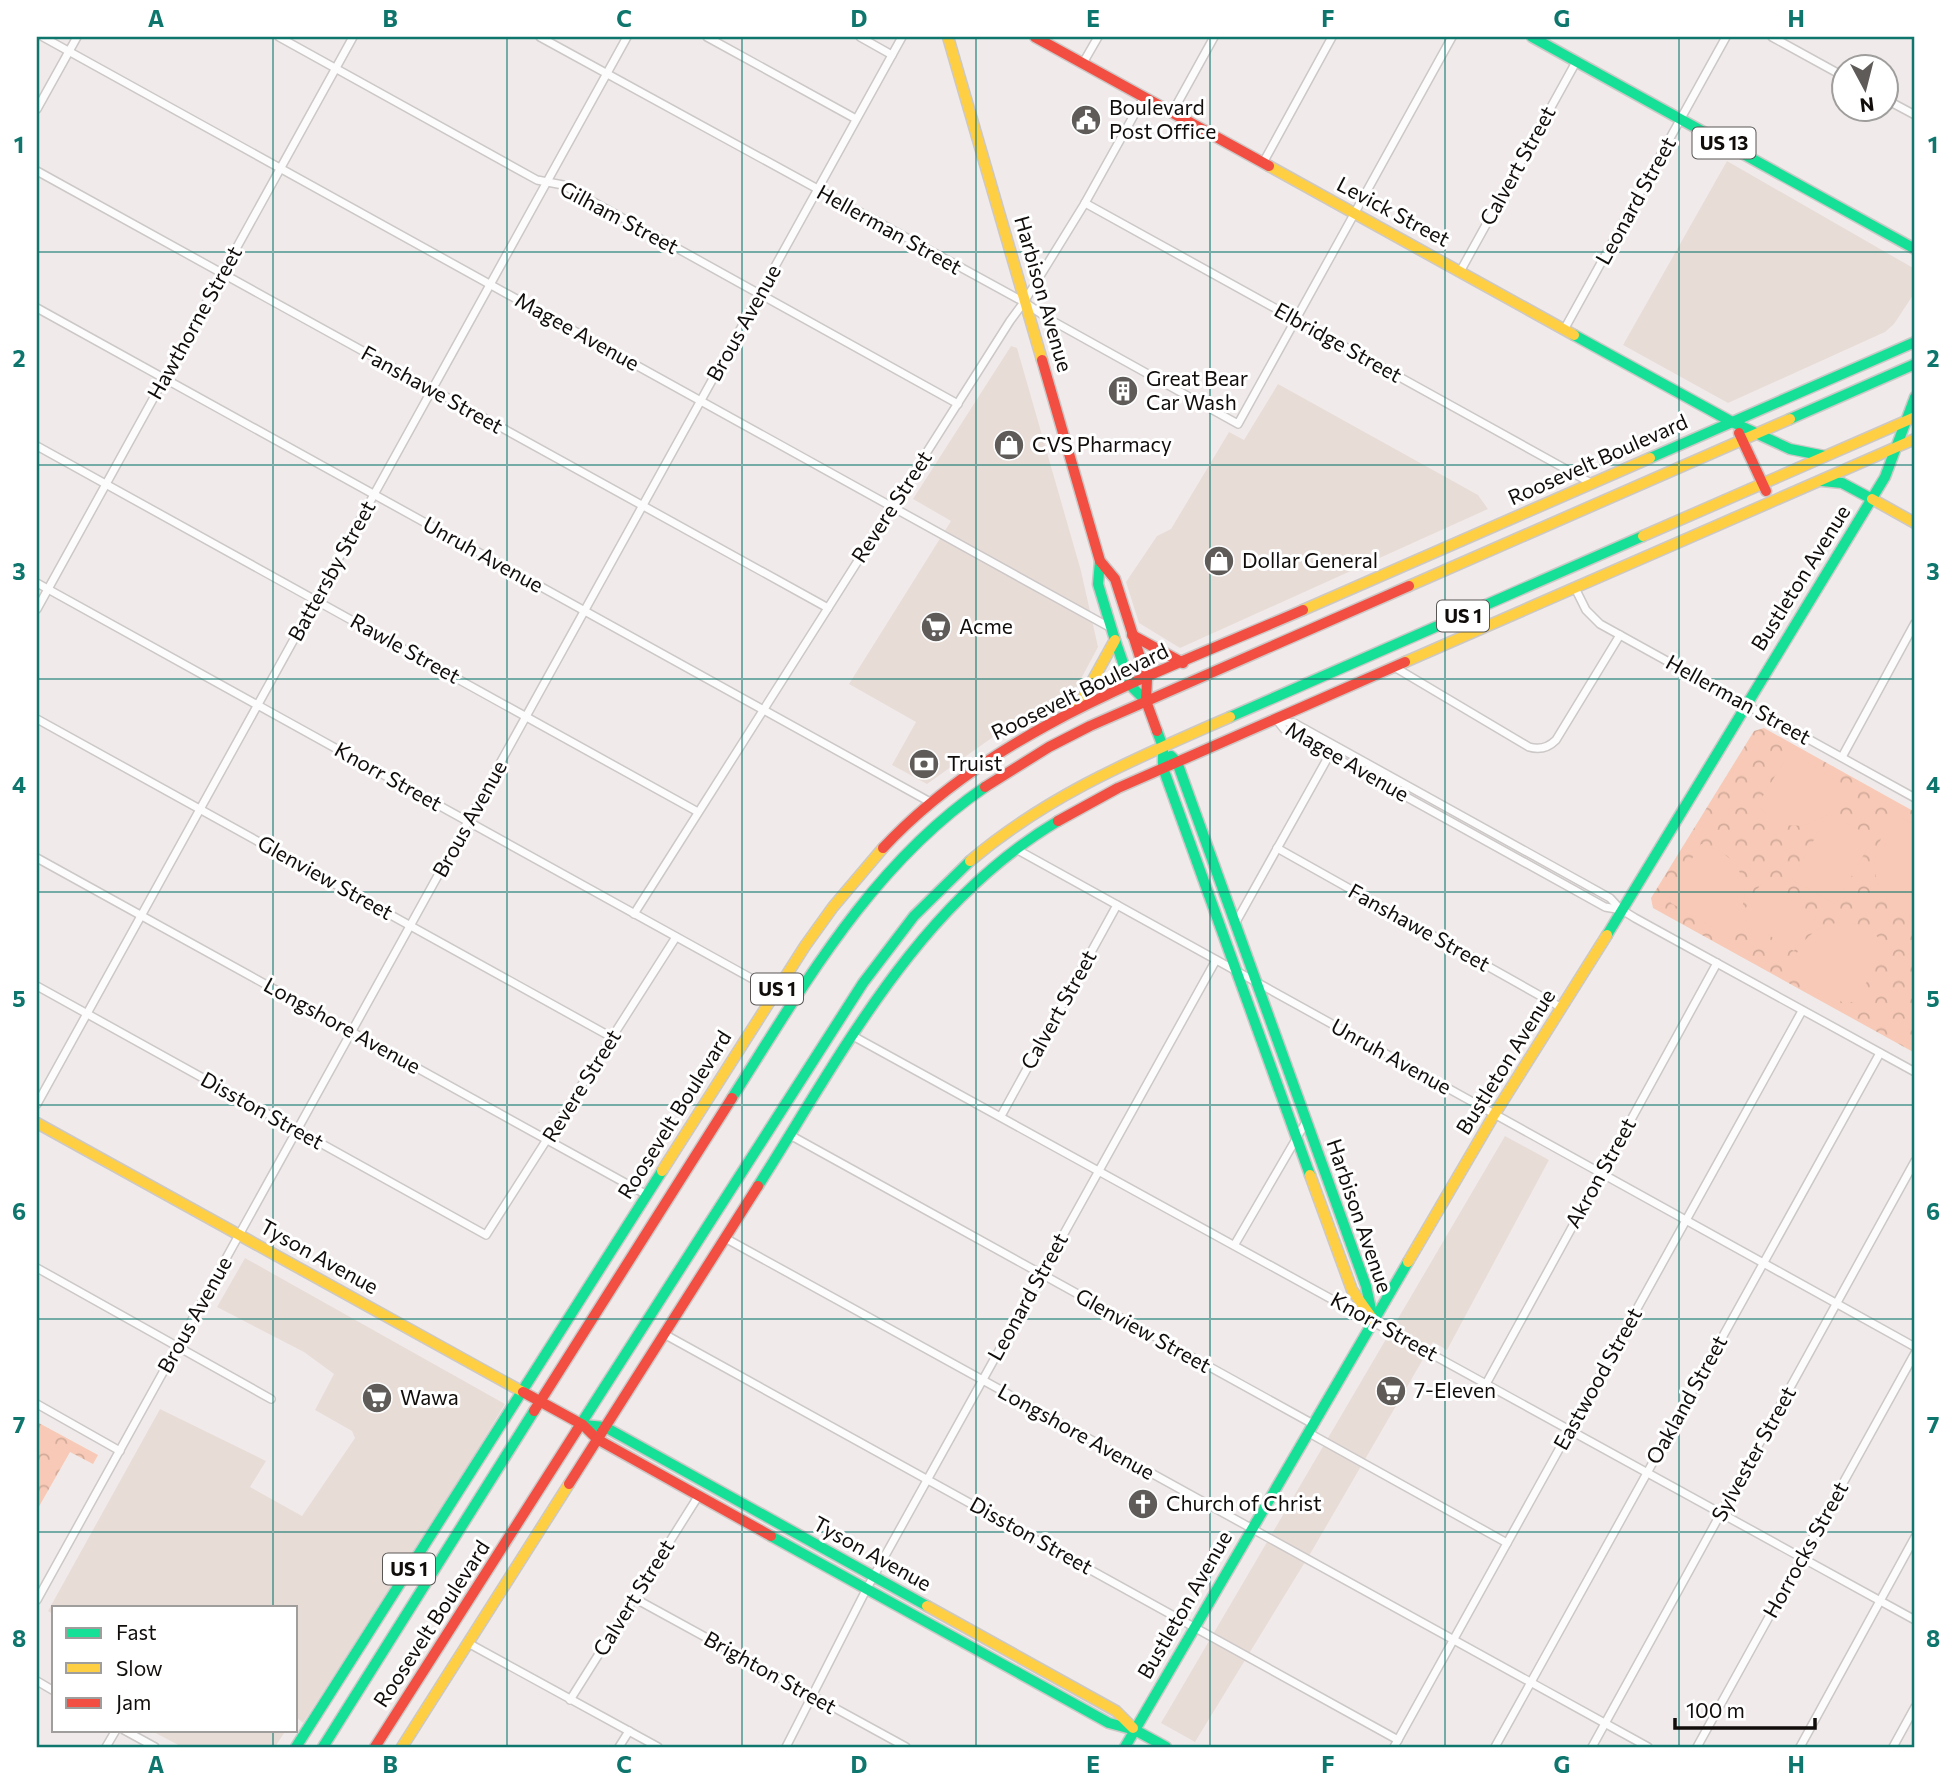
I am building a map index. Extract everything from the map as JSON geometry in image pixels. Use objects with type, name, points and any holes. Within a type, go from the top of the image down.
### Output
[{"type":"main road","name":"Harbison Avenue","points":[[948,37],[1100,561],[1098,584],[1111,628],[1131,685],[1146,701],[1163,747],[1163,768],[1352,1290],[1374,1321]]},
{"type":"main road","name":"Levick Street","points":[[1035,37],[1732,422],[1790,449],[1827,456]]},
{"type":"main road","name":"US 13","points":[[1532,37],[1915,249]]},
{"type":"main road","name":"Roosevelt Boulevard","points":[[296,1747],[819,924],[851,882],[930,802],[999,752],[1077,709],[1915,342]]},
{"type":"main road","name":"Roosevelt Boulevard","points":[[323,1747],[383,1648],[822,957],[867,895],[918,840],[990,781],[1068,736],[1915,364]]},
{"type":"main road","name":"Bustleton Avenue","points":[[1125,1747],[1494,1115],[1562,1009],[1872,499],[1891,466],[1911,419],[1915,397]]},
{"type":"main road","name":"Roosevelt Boulevard","points":[[375,1747],[863,983],[905,926],[952,875],[1019,821],[1089,780],[1911,419]]},
{"type":"main road","name":"Levick Street","points":[[1732,422],[1743,439],[1770,502]]},
{"type":"main road","name":"Roosevelt Boulevard","points":[[402,1747],[892,975],[920,938],[965,890],[1015,849],[1078,808],[1163,768],[1915,439]]},
{"type":"main road","points":[[1818,481],[1836,480],[1915,523]]},
{"type":"main road","points":[[1489,551],[1559,498]]},
{"type":"main road","name":"Harbison Avenue","points":[[1100,561],[1115,579],[1147,679],[1146,701]]},
{"type":"main road","points":[[1495,623],[1555,575]]},
{"type":"main road","points":[[1263,628],[1350,611]]},
{"type":"main road","points":[[1132,635],[1183,663]]},
{"type":"main road","points":[[1077,709],[1115,640]]},
{"type":"main road","name":"Harbison Avenue","points":[[1163,747],[1177,762],[1366,1286],[1374,1321]]},
{"type":"main road","name":"Tyson Avenue","points":[[37,1123],[583,1425],[597,1439],[866,1590],[1109,1723],[1135,1730],[1166,1747]]},
{"type":"main road","name":"Tyson Avenue","points":[[583,1425],[605,1427],[1116,1711],[1135,1730]]},
{"type":"main road","points":[[726,1510],[733,1499]]},
{"type":"main road","points":[[468,1643],[521,1522]]},
{"type":"street","name":"Magee Avenue","points":[[43,37],[1111,628]]},
{"type":"street","points":[[37,109],[77,37]]},
{"type":"street","name":"Gilham Street","points":[[279,37],[537,180],[558,183],[958,404]]},
{"type":"street","name":"Hawthorne Street","points":[[37,609],[353,37]]},
{"type":"street","name":"Hellerman Street","points":[[540,37],[1024,302],[1238,424],[1295,320]]},
{"type":"street","name":"Battersby Street","points":[[37,1104],[627,37]]},
{"type":"street","points":[[707,37],[856,119]]},
{"type":"street","points":[[859,37],[892,55]]},
{"type":"street","name":"Brous Avenue","points":[[37,1600],[902,37]]},
{"type":"street","points":[[1083,63],[1098,37]]},
{"type":"street","points":[[1172,113],[1214,37]]},
{"type":"street","points":[[1263,163],[1332,37]]},
{"type":"street","points":[[1295,320],[1452,37]]},
{"type":"street","name":"Leonard Street","points":[[1565,328],[1726,37]]},
{"type":"street","points":[[1772,37],[1829,68]]},
{"type":"street","name":"Calvert Street","points":[[1461,270],[1576,61]]},
{"type":"street","name":"Revere Street","points":[[634,914],[1024,302],[1085,203],[1143,97]]},
{"type":"street","points":[[1899,106],[1915,115]]},
{"type":"street","name":"Fanshawe Street","points":[[37,171],[828,608]]},
{"type":"street","name":"Elbridge Street","points":[[1085,203],[1591,484]]},
{"type":"street","name":"Unruh Avenue","points":[[37,308],[930,802]]},
{"type":"street","name":"Rawle Street","points":[[37,446],[698,812]]},
{"type":"street","name":"Knorr Street","points":[[37,583],[776,992]]},
{"type":"street","name":"Hellerman Street","points":[[1575,588],[1590,615],[1620,635],[1915,798]]},
{"type":"street","points":[[1842,757],[1915,623]]},
{"type":"street","points":[[1394,667],[1529,747],[1540,748],[1556,740],[1620,635]]},
{"type":"street","name":"Glenview Street","points":[[37,719],[612,1038]]},
{"type":"street","name":"Magee Avenue","points":[[1276,719],[1296,724],[1610,898],[1622,911]]},
{"type":"street","name":"Magee Avenue","points":[[1276,719],[1284,729],[1605,907],[1622,911],[1915,1072]]},
{"type":"street","points":[[1235,925],[1335,746]]},
{"type":"street","points":[[1464,829],[1469,820]]},
{"type":"street","name":"Fanshawe Street","points":[[1277,848],[1562,1009]]},
{"type":"street","name":"Unruh Avenue","points":[[1015,849],[1915,1347]]},
{"type":"street","name":"Longshore Avenue","points":[[37,858],[647,1195]]},
{"type":"street","name":"Calvert Street","points":[[1001,1116],[1117,905]]},
{"type":"street","name":"Revere Street","points":[[486,1235],[676,937]]},
{"type":"street","name":"Leonard Street","points":[[786,1747],[873,1577],[1216,960]]},
{"type":"street","name":"Akron Street","points":[[1486,1384],[1717,963]]},
{"type":"street","name":"Disston Street","points":[[37,986],[486,1235]]},
{"type":"street","name":"Eastwood Street","points":[[1396,1743],[1802,1011]]},
{"type":"street","name":"Knorr Street","points":[[853,1036],[1915,1620]]},
{"type":"street","name":"Oakland Street","points":[[1495,1747],[1880,1053]]},
{"type":"street","points":[[1235,1244],[1306,1122]]},
{"type":"street","name":"Glenview Street","points":[[790,1135],[1311,1428],[1507,1543]]},
{"type":"street","name":"Sylvester Street","points":[[1592,1747],[1915,1161]]},
{"type":"street","name":"Longshore Avenue","points":[[725,1238],[1648,1747]]},
{"type":"street","points":[[37,1268],[271,1399]]},
{"type":"street","name":"Disston Street","points":[[664,1334],[1195,1627],[1396,1743]]},
{"type":"street","name":"Horrocks Street","points":[[1697,1747],[1915,1353]]},
{"type":"street","points":[[37,1404],[121,1451]]},
{"type":"street","name":"Calvert Street","points":[[570,1700],[699,1495]]},
{"type":"street","points":[[1800,1747],[1915,1537]]},
{"type":"street","name":"Brighton Street","points":[[634,1598],[906,1747]]},
{"type":"street","points":[[468,1643],[658,1747]]},
{"type":"street","points":[[1893,1747],[1915,1707]]},
{"type":"street","points":[[619,1747],[629,1731]]},
{"type":"street","points":[[128,1732],[155,1747]]},
{"type":"shaded area","points":[[1727,161],[1915,269],[1915,292],[1894,324],[1885,332],[1728,403],[1623,345]]},
{"type":"shaded area","points":[[1011,346],[1017,348],[1081,571],[1098,647],[1074,692],[1007,727],[927,784],[892,765],[916,722],[849,684],[951,521],[913,499]]},
{"type":"shaded area","points":[[1278,384],[1478,495],[1488,509],[1180,648],[1139,623],[1126,582],[1157,536],[1171,529],[1229,432],[1244,440]]},
{"type":"shaded area","points":[[1505,1136],[1549,1160],[1447,1350],[1433,1342],[1313,1549],[1195,1742],[1161,1723]]},
{"type":"shaded area","points":[[245,1258],[505,1404],[433,1523],[303,1723],[298,1719],[298,1606],[52,1606],[52,1614],[48,1611],[160,1409],[266,1461],[250,1487],[302,1516],[355,1438],[352,1431],[315,1410],[334,1374],[304,1352],[217,1307]]},
{"type":"shaded area","points":[[154,1732],[285,1732],[275,1747],[182,1747]]},
{"type":"green space","points":[[1764,728],[1915,812],[1915,1053],[1653,908],[1651,898],[1754,731]]},
{"type":"green space","points":[[1794,754],[1841,783],[1838,797],[1829,813],[1873,838],[1836,904],[1792,880],[1828,814],[1819,820],[1800,825],[1782,824],[1765,813],[1758,804],[1788,755]]},
{"type":"green space","points":[[1900,817],[1915,825],[1915,918],[1899,911],[1887,900],[1879,887],[1875,872],[1879,842]]},
{"type":"green space","points":[[1701,844],[1729,858],[1738,869],[1743,882],[1742,909],[1735,922],[1723,934],[1671,903],[1669,896]]},
{"type":"green space","points":[[1762,882],[1816,916],[1794,951],[1740,917]]},
{"type":"green space","points":[[1844,922],[1869,930],[1887,949],[1855,1001],[1845,1004],[1792,970],[1798,951],[1809,936],[1825,926]]},
{"type":"green space","points":[[37,1422],[98,1455],[93,1464],[70,1452],[37,1510]]},
{"type":"traffic: fast","points":[[1532,37],[1915,249]]},
{"type":"traffic: fast","points":[[1574,335],[1732,422],[1790,449],[1825,456]]},
{"type":"traffic: fast","points":[[1650,458],[1915,342]]},
{"type":"traffic: fast","points":[[1790,419],[1915,364]]},
{"type":"traffic: fast","points":[[1607,935],[1885,477],[1915,397]]},
{"type":"traffic: fast","points":[[1822,481],[1842,483],[1872,499]]},
{"type":"traffic: fast","points":[[1230,717],[1643,536]]},
{"type":"traffic: fast","points":[[1100,561],[1098,584],[1115,640],[1131,686],[1146,701]]},
{"type":"traffic: fast","points":[[1157,731],[1163,747],[1163,768],[1310,1175]]},
{"type":"traffic: fast","points":[[1171,756],[1177,762],[1366,1286],[1372,1314]]},
{"type":"traffic: fast","points":[[732,1098],[814,971],[874,890],[944,818],[985,787]]},
{"type":"traffic: fast","points":[[758,1186],[853,1034],[887,984],[924,938],[964,894],[1008,855],[1058,821]]},
{"type":"traffic: fast","points":[[577,1430],[863,983],[914,916],[970,861]]},
{"type":"traffic: fast","points":[[296,1747],[662,1171]]},
{"type":"traffic: fast","points":[[1125,1747],[1408,1262]]},
{"type":"traffic: fast","points":[[323,1747],[534,1411]]},
{"type":"traffic: fast","points":[[583,1425],[605,1427],[927,1606]]},
{"type":"traffic: fast","points":[[771,1536],[1109,1723],[1135,1730],[1166,1747]]},
{"type":"traffic: slow","points":[[948,37],[1042,360]]},
{"type":"traffic: slow","points":[[1269,166],[1574,335]]},
{"type":"traffic: slow","points":[[1643,536],[1915,417]]},
{"type":"traffic: slow","points":[[1409,586],[1790,419]]},
{"type":"traffic: slow","points":[[1405,662],[1915,439]]},
{"type":"traffic: slow","points":[[1303,610],[1650,458]]},
{"type":"traffic: slow","points":[[1872,499],[1915,523]]},
{"type":"traffic: slow","points":[[1077,709],[1115,640]]},
{"type":"traffic: slow","points":[[970,861],[1000,837],[1062,797],[1128,763],[1230,717]]},
{"type":"traffic: slow","points":[[662,1171],[805,946],[833,907],[883,848]]},
{"type":"traffic: slow","points":[[1408,1262],[1494,1115],[1607,935]]},
{"type":"traffic: slow","points":[[37,1123],[523,1392]]},
{"type":"traffic: slow","points":[[1310,1175],[1352,1290],[1374,1321]]},
{"type":"traffic: slow","points":[[402,1747],[569,1484]]},
{"type":"traffic: slow","points":[[927,1606],[1116,1711],[1133,1728]]},
{"type":"traffic: jam","points":[[1035,37],[1269,166]]},
{"type":"traffic: jam","points":[[1042,360],[1100,561],[1115,579],[1147,679],[1146,701],[1157,731]]},
{"type":"traffic: jam","points":[[1739,433],[1766,491]]},
{"type":"traffic: jam","points":[[985,787],[1049,747],[1090,726],[1409,586]]},
{"type":"traffic: jam","points":[[883,848],[927,806],[975,769],[1026,737],[1135,682],[1303,610]]},
{"type":"traffic: jam","points":[[1132,635],[1183,663]]},
{"type":"traffic: jam","points":[[1058,821],[1118,788],[1405,662]]},
{"type":"traffic: jam","points":[[534,1411],[732,1098]]},
{"type":"traffic: jam","points":[[569,1484],[758,1186]]},
{"type":"traffic: jam","points":[[523,1392],[583,1425],[597,1439],[771,1536]]},
{"type":"traffic: jam","points":[[375,1747],[577,1430]]},
{"type":"place","name":"Boulevard Post Office","points":[[1086,120]]},
{"type":"place","name":"Great Bear Car Wash","points":[[1123,391]]},
{"type":"place","name":"CVS Pharmacy","points":[[1009,445]]},
{"type":"place","name":"Dollar General","points":[[1219,561]]},
{"type":"place","name":"Acme","points":[[936,627]]},
{"type":"place","name":"Truist","points":[[924,764]]},
{"type":"place","name":"7-Eleven","points":[[1391,1391]]},
{"type":"place","name":"Wawa","points":[[377,1398]]},
{"type":"place","name":"Church of Christ","points":[[1143,1504]]}]
